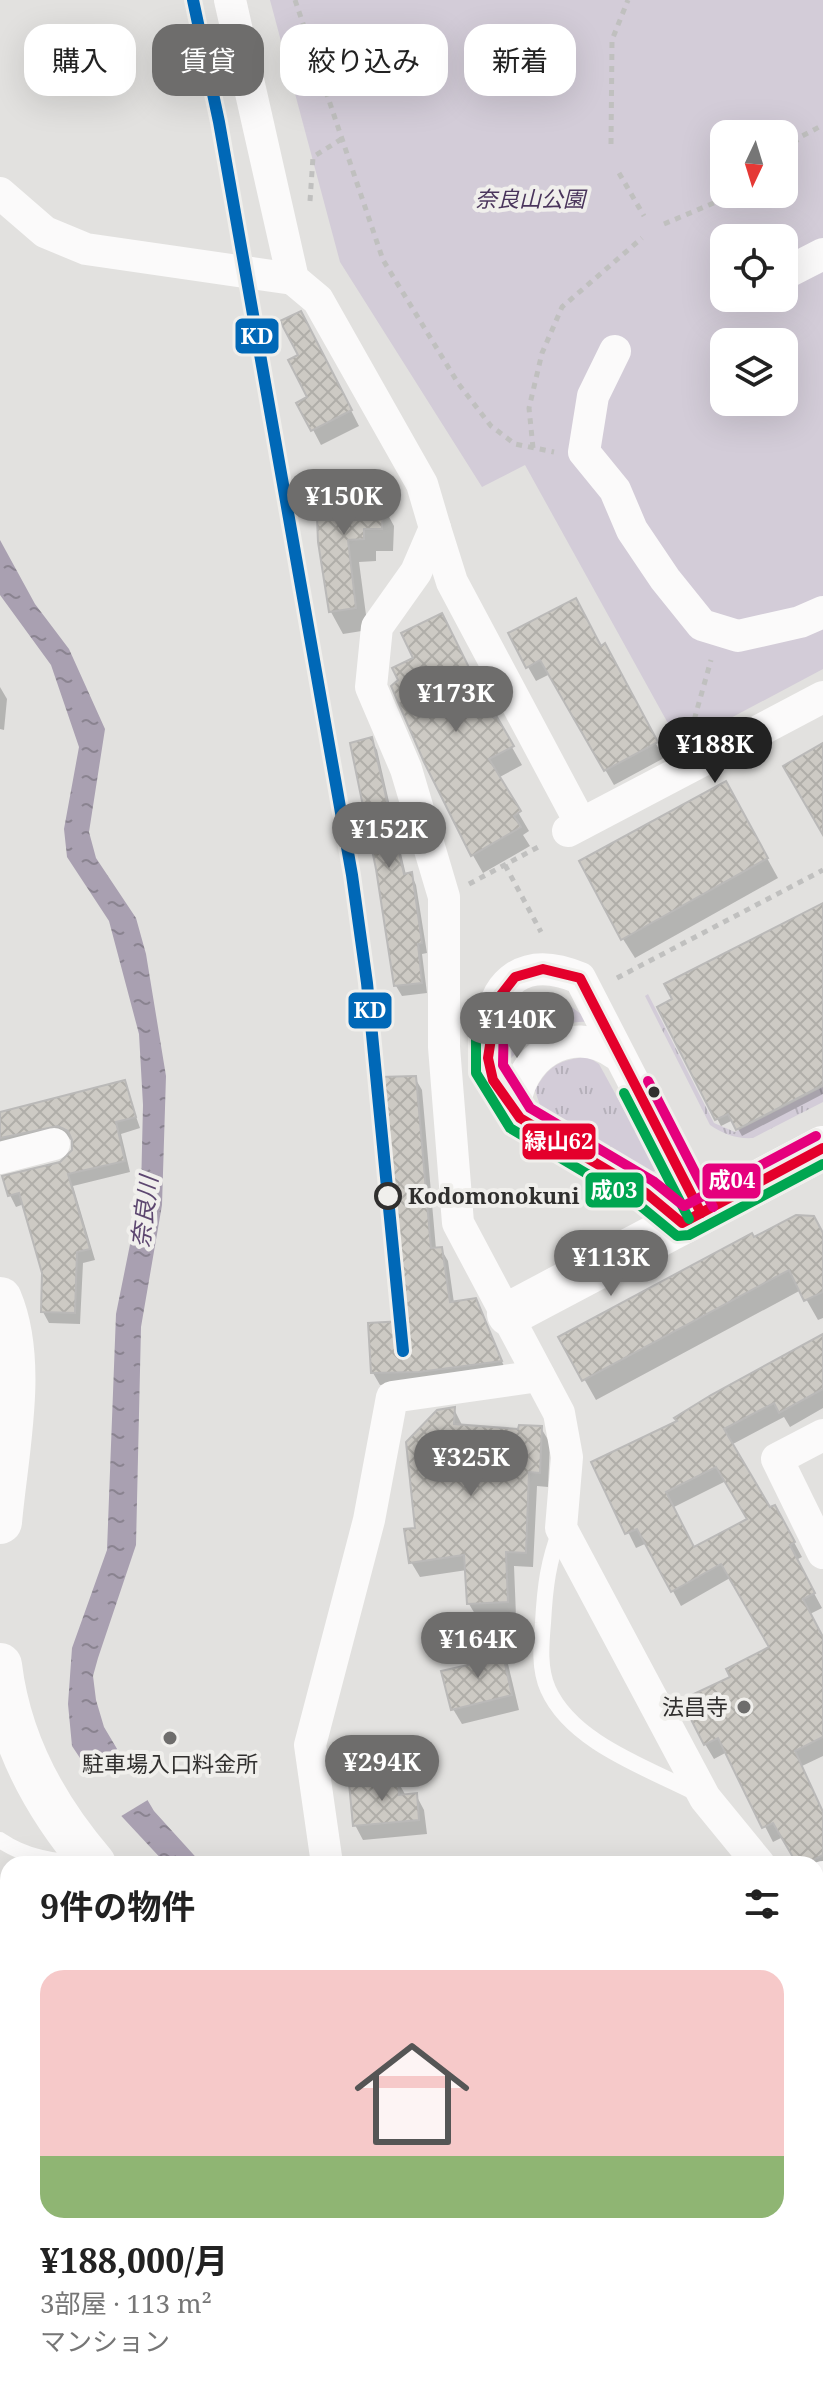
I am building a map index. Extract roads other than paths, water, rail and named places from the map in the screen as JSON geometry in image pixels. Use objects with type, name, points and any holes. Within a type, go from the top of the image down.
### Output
[{"type":"main road","points":[[509,1314],[691,1218],[820,1156]]},
{"type":"main road","points":[[0,1299],[10,1323],[14,1351],[0,1522]]},
{"type":"main road","points":[[0,1667],[7,1708],[19,1744],[59,1818],[88,1856]]},
{"type":"street","points":[[230,0],[293,279]]},
{"type":"street","points":[[0,193],[45,232],[86,249],[293,279],[318,300],[422,484],[452,582],[574,827],[823,697]]},
{"type":"street","points":[[798,267],[823,254]]},
{"type":"street","points":[[615,351],[593,396],[584,452],[615,490],[632,530],[665,579],[702,625],[738,636],[800,622],[823,612]]},
{"type":"street","points":[[435,528],[416,572],[377,627],[371,687],[406,769],[444,897],[444,1047],[458,1223],[509,1314],[526,1378],[559,1413],[567,1457],[561,1528],[705,1798],[752,1856]]},
{"type":"street","points":[[539,967],[557,968],[580,978],[603,1021],[691,1218],[520,1118],[515,1112],[489,1069],[490,1017],[499,991],[516,977],[539,967]]},
{"type":"street","points":[[515,1112],[520,1080],[543,1053],[567,1041],[586,1040],[603,1045],[616,1054]]},
{"type":"street","points":[[0,1158],[54,1144]]},
{"type":"street","points":[[326,1856],[310,1745],[369,1520],[392,1397],[526,1378]]},
{"type":"street","points":[[823,1435],[777,1459],[823,1553]]},
{"type":"lane","points":[[561,1528],[547,1565],[541,1654],[548,1689],[568,1718],[600,1742],[705,1798]]},
{"type":"lane","points":[[0,1840],[18,1852],[33,1856]]},
{"type":"water","name":"奈良川","points":[[0,540],[35,604],[69,649],[105,729],[89,832],[96,858],[136,918],[146,954],[166,1076],[162,1205],[141,1327],[136,1545],[93,1676],[104,1727],[154,1811],[195,1856],[159,1856],[112,1806],[72,1746],[68,1704],[72,1648],[107,1550],[116,1314],[141,1190],[143,1105],[139,1034],[109,921],[67,857],[64,829],[79,747],[51,665],[0,595]]},
{"type":"place","name":"Kodomonokuni","points":[[388,1196]]},
{"type":"place","name":"法昌寺","points":[[744,1707]]},
{"type":"place","name":"駐車場入口料金所","points":[[170,1738]]},
{"type":"park label","name":"奈良山公園","points":[[530,199]]}]
